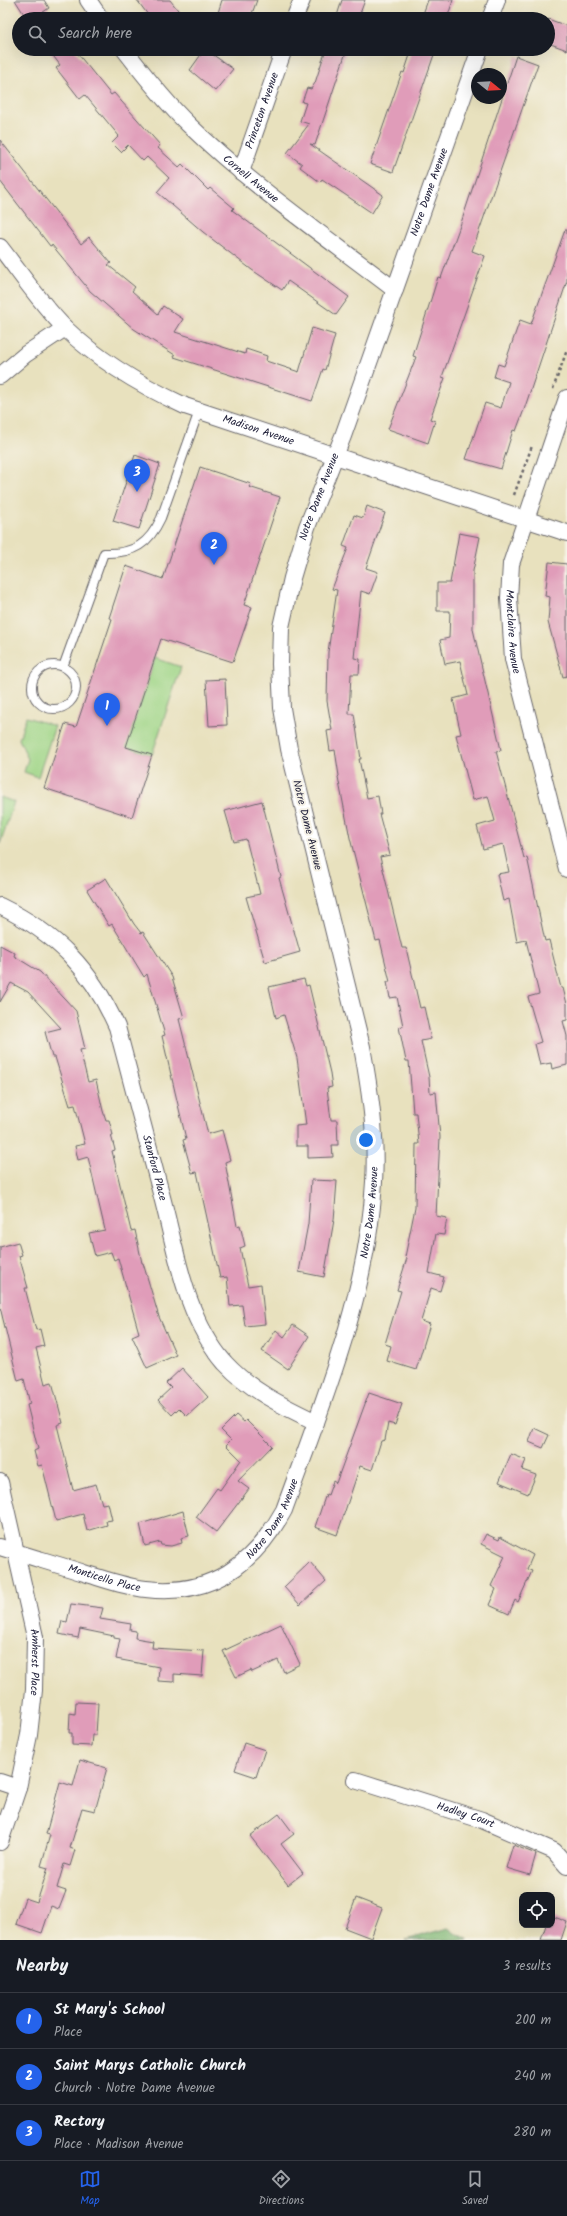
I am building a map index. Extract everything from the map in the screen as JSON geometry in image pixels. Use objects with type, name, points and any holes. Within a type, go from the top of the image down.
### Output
[{"type":"street","points":[[88,0],[96,12]]},
{"type":"street","points":[[297,12],[302,0]]},
{"type":"street","points":[[493,12],[497,0]]},
{"type":"street","name":"Cornell Avenue","points":[[130,56],[188,124],[241,172],[307,225],[395,290]]},
{"type":"street","name":"Princeton Avenue","points":[[241,172],[282,56]]},
{"type":"street","name":"Notre Dame Avenue","points":[[210,1581],[228,1573],[244,1562],[271,1533],[284,1510],[316,1422],[363,1270],[370,1226],[374,1181],[374,1136],[370,1091],[362,1047],[298,790],[282,701],[281,627],[292,578],[307,527],[335,456],[478,56]]},
{"type":"street","name":"Madison Avenue","points":[[0,247],[45,306],[65,328],[89,350],[152,391],[199,411],[567,533]]},
{"type":"street","points":[[0,376],[26,354],[65,328]]},
{"type":"street","name":"Montclaire Avenue","points":[[567,398],[511,564],[509,598],[510,633],[513,659],[567,869]]},
{"type":"street","name":"Stanford Place","points":[[0,906],[22,917],[43,931],[63,948],[87,972],[104,998],[117,1027],[188,1297],[208,1340],[225,1362],[242,1379],[266,1398],[316,1422]]},
{"type":"street","name":"Amherst Place","points":[[0,1482],[35,1637],[29,1735],[18,1788],[0,1842]]},
{"type":"street","name":"Monticello Place","points":[[0,1547],[146,1589],[172,1590],[191,1587],[210,1581]]},
{"type":"street","name":"Hadley Court","points":[[355,1780],[482,1820],[554,1851],[567,1866]]},
{"type":"street","points":[[0,1782],[18,1788]]},
{"type":"lane","points":[[63,667],[104,553],[115,553],[136,548],[147,542],[154,533],[161,518],[199,411]]},
{"type":"lane","points":[[48,666],[63,667],[73,676],[76,689],[75,696],[65,707],[58,709],[44,708],[38,704],[32,690],[35,675],[48,666]]},
{"type":"green space","points":[[155,658],[181,667],[152,755],[122,746],[131,730]]},
{"type":"green space","points":[[26,717],[55,726],[38,777],[24,772],[28,759],[19,739]]},
{"type":"green space","points":[[0,797],[14,802],[0,844]]},
{"type":"green space","points":[[448,1928],[469,1940],[405,1940]]},
{"type":"building","points":[[15,0],[44,0],[49,8],[43,12],[23,12]]},
{"type":"building","points":[[137,0],[170,0],[179,12],[146,12]]},
{"type":"building","points":[[222,0],[257,0],[253,12],[218,12]]},
{"type":"building","points":[[342,0],[365,0],[361,12],[338,12]]},
{"type":"building","points":[[428,0],[453,0],[449,12],[424,12]]},
{"type":"building","points":[[555,22],[567,26],[567,50],[555,46]]},
{"type":"building","points":[[53,56],[80,56],[111,95],[114,93],[160,145],[158,148],[179,167],[182,164],[208,190],[210,188],[234,208],[232,210],[349,297],[336,315],[288,281],[282,290],[252,270],[203,232],[157,192],[169,178],[147,157],[143,161],[128,145],[121,152],[112,143],[119,136],[85,95],[80,99],[56,68],[60,65]]},
{"type":"building","points":[[200,56],[215,56],[233,69],[215,91],[190,70]]},
{"type":"building","points":[[324,56],[345,56],[315,145],[310,144],[383,195],[372,213],[322,179],[320,182],[300,167],[302,164],[287,153],[309,124],[300,121],[306,103],[302,102],[307,88],[311,89],[315,83]]},
{"type":"building","points":[[410,56],[434,56],[393,172],[370,164],[402,72],[404,73]]},
{"type":"building","points":[[516,56],[538,64],[472,251],[485,256],[442,377],[445,378],[430,419],[435,421],[428,443],[388,429],[416,357],[413,356],[438,277],[441,278],[461,223],[500,104],[507,104],[507,83]]},
{"type":"building","points":[[0,140],[81,244],[89,237],[111,263],[108,265],[135,287],[132,291],[158,314],[163,306],[183,319],[175,332],[245,354],[246,349],[267,356],[266,361],[299,372],[312,328],[335,335],[325,370],[323,369],[312,401],[174,357],[175,355],[134,329],[90,291],[52,245],[50,246],[0,181]]},
{"type":"building","points":[[565,230],[567,230],[567,281],[525,407],[516,431],[513,430],[501,469],[466,459],[485,403],[501,408],[509,382],[494,377],[498,364],[504,366],[520,320],[531,324]]},
{"type":"building","points":[[135,455],[160,464],[139,529],[113,521]]},
{"type":"building","points":[[200,467],[251,484],[249,487],[280,497],[244,605],[252,607],[233,662],[161,639],[126,747],[152,755],[132,817],[44,788],[65,724],[76,727],[112,619],[109,618],[126,566],[163,579]]},
{"type":"building","points":[[367,506],[385,513],[366,568],[378,572],[370,594],[361,591],[354,658],[360,659],[359,674],[351,674],[349,714],[354,714],[361,759],[359,759],[367,798],[378,796],[381,814],[379,814],[390,855],[380,857],[402,948],[406,948],[420,1008],[424,1007],[431,1039],[421,1041],[429,1077],[430,1093],[436,1092],[440,1137],[436,1216],[447,1218],[444,1235],[436,1234],[429,1273],[444,1277],[440,1291],[431,1288],[421,1321],[430,1324],[416,1370],[387,1361],[391,1346],[385,1344],[401,1291],[397,1290],[407,1258],[405,1257],[415,1208],[416,1144],[419,1144],[416,1113],[413,1113],[409,1061],[406,1061],[399,1027],[403,1026],[397,997],[390,998],[387,982],[390,982],[380,940],[376,941],[350,838],[338,777],[335,750],[330,751],[327,731],[332,730],[327,701],[328,652],[337,590],[332,589],[348,548],[343,546],[354,515],[363,518]]},
{"type":"building","points":[[459,533],[480,537],[473,571],[473,629],[501,750],[496,751],[524,858],[527,857],[545,941],[549,940],[561,988],[563,988],[567,1004],[567,1020],[563,1021],[567,1036],[567,1065],[552,1069],[551,1063],[540,1065],[535,1044],[541,1042],[528,997],[539,994],[526,940],[517,942],[509,899],[503,901],[497,874],[509,872],[503,844],[483,849],[477,826],[495,821],[488,796],[473,800],[456,735],[461,734],[453,699],[468,695],[460,661],[445,664],[440,640],[449,638],[450,611],[437,611],[437,583],[450,583]]},
{"type":"building","points":[[549,562],[567,564],[567,676],[563,677],[548,622],[550,597],[545,596]]},
{"type":"building","points":[[225,679],[227,725],[209,726],[206,680]]},
{"type":"building","points":[[262,801],[281,877],[279,878],[300,952],[265,962],[246,897],[260,894],[246,839],[234,842],[225,811]]},
{"type":"building","points":[[106,878],[134,924],[141,933],[143,932],[172,977],[184,1018],[179,1019],[208,1134],[222,1130],[230,1160],[225,1162],[237,1226],[240,1225],[245,1246],[240,1248],[248,1286],[261,1284],[265,1324],[245,1326],[242,1305],[230,1306],[227,1277],[220,1278],[197,1172],[192,1173],[183,1140],[186,1139],[162,1036],[165,1035],[147,974],[144,977],[112,924],[109,926],[87,890]]},
{"type":"building","points":[[0,945],[15,953],[14,956],[40,972],[76,1011],[85,1049],[80,1050],[88,1082],[96,1080],[103,1111],[106,1120],[109,1120],[113,1135],[111,1135],[115,1150],[112,1151],[131,1231],[135,1230],[142,1263],[159,1317],[176,1355],[147,1368],[132,1336],[139,1333],[118,1258],[114,1260],[111,1252],[95,1256],[89,1233],[105,1230],[88,1157],[78,1160],[75,1146],[85,1144],[75,1105],[70,1106],[55,1057],[52,1057],[45,1032],[61,1028],[28,992],[11,983],[0,1002]]},
{"type":"building","points":[[304,979],[306,986],[309,985],[330,1073],[332,1087],[327,1088],[331,1120],[337,1120],[338,1145],[332,1145],[333,1157],[308,1158],[308,1146],[296,1146],[296,1126],[306,1125],[297,1058],[284,1015],[276,1018],[269,987]]},
{"type":"building","points":[[311,1180],[337,1181],[334,1220],[324,1277],[299,1272],[308,1224]]},
{"type":"building","points":[[18,1242],[22,1255],[19,1256],[28,1288],[25,1288],[36,1330],[40,1329],[44,1346],[36,1348],[45,1384],[52,1382],[63,1423],[57,1425],[73,1490],[96,1484],[102,1504],[108,1503],[112,1520],[106,1521],[107,1525],[87,1531],[83,1514],[56,1521],[42,1465],[38,1466],[34,1451],[38,1449],[27,1405],[30,1404],[24,1379],[18,1381],[0,1307],[0,1247]]},
{"type":"building","points":[[293,1325],[309,1336],[288,1369],[262,1351],[276,1330],[284,1337]]},
{"type":"building","points":[[182,1368],[208,1397],[187,1416],[179,1408],[172,1415],[158,1400],[171,1388],[166,1383]]},
{"type":"building","points":[[369,1393],[402,1404],[395,1425],[388,1423],[385,1440],[381,1441],[372,1470],[360,1466],[337,1535],[315,1527],[326,1494],[328,1495],[333,1481],[336,1483]]},
{"type":"building","points":[[236,1415],[244,1422],[246,1420],[272,1446],[238,1481],[249,1489],[216,1532],[196,1517],[217,1488],[220,1490],[241,1460],[226,1445],[231,1440],[221,1430]]},
{"type":"building","points":[[534,1428],[549,1435],[543,1448],[529,1442]]},
{"type":"building","points":[[511,1454],[526,1460],[522,1470],[536,1475],[528,1494],[499,1482]]},
{"type":"building","points":[[183,1511],[189,1536],[181,1538],[182,1543],[171,1546],[161,1545],[160,1542],[145,1546],[140,1524]]},
{"type":"building","points":[[486,1534],[499,1540],[500,1537],[533,1555],[527,1569],[532,1571],[518,1602],[515,1600],[509,1614],[489,1605],[496,1589],[491,1586],[505,1556],[481,1544]]},
{"type":"building","points":[[310,1562],[326,1581],[300,1605],[284,1587]]},
{"type":"building","points":[[71,1604],[103,1608],[100,1619],[131,1624],[130,1630],[136,1631],[135,1638],[153,1641],[152,1648],[204,1651],[202,1676],[174,1674],[174,1682],[158,1681],[159,1667],[116,1659],[120,1639],[114,1638],[114,1636],[80,1629],[78,1638],[59,1634],[62,1621],[67,1622]]},
{"type":"building","points":[[281,1624],[300,1664],[284,1672],[278,1660],[252,1672],[251,1670],[236,1677],[223,1651]]},
{"type":"building","points":[[76,1702],[98,1703],[96,1735],[92,1735],[91,1746],[72,1745],[72,1733],[69,1733],[70,1713],[75,1714]]},
{"type":"building","points":[[244,1743],[265,1750],[256,1777],[235,1770]]},
{"type":"building","points":[[80,1760],[107,1768],[95,1811],[82,1808],[70,1848],[75,1850],[70,1866],[64,1864],[57,1888],[66,1891],[59,1909],[51,1906],[42,1933],[16,1924],[25,1898],[37,1902],[48,1868],[41,1866],[50,1835],[46,1834],[60,1782],[73,1786]]},
{"type":"building","points":[[279,1814],[294,1834],[281,1844],[303,1873],[288,1885],[250,1836]]},
{"type":"building","points":[[513,1845],[536,1854],[530,1875],[506,1868]]},
{"type":"building","points":[[356,1898],[382,1908],[371,1938],[345,1928]]},
{"type":"building","points":[[555,1917],[567,1922],[561,1940],[541,1940],[545,1928],[555,1928]]},
{"type":"place","name":"Rectory","points":[[137,492]]},
{"type":"place","name":"Saint Marys Catholic Church","points":[[214,565]]},
{"type":"place","name":"St Mary's School","points":[[107,726]]}]
